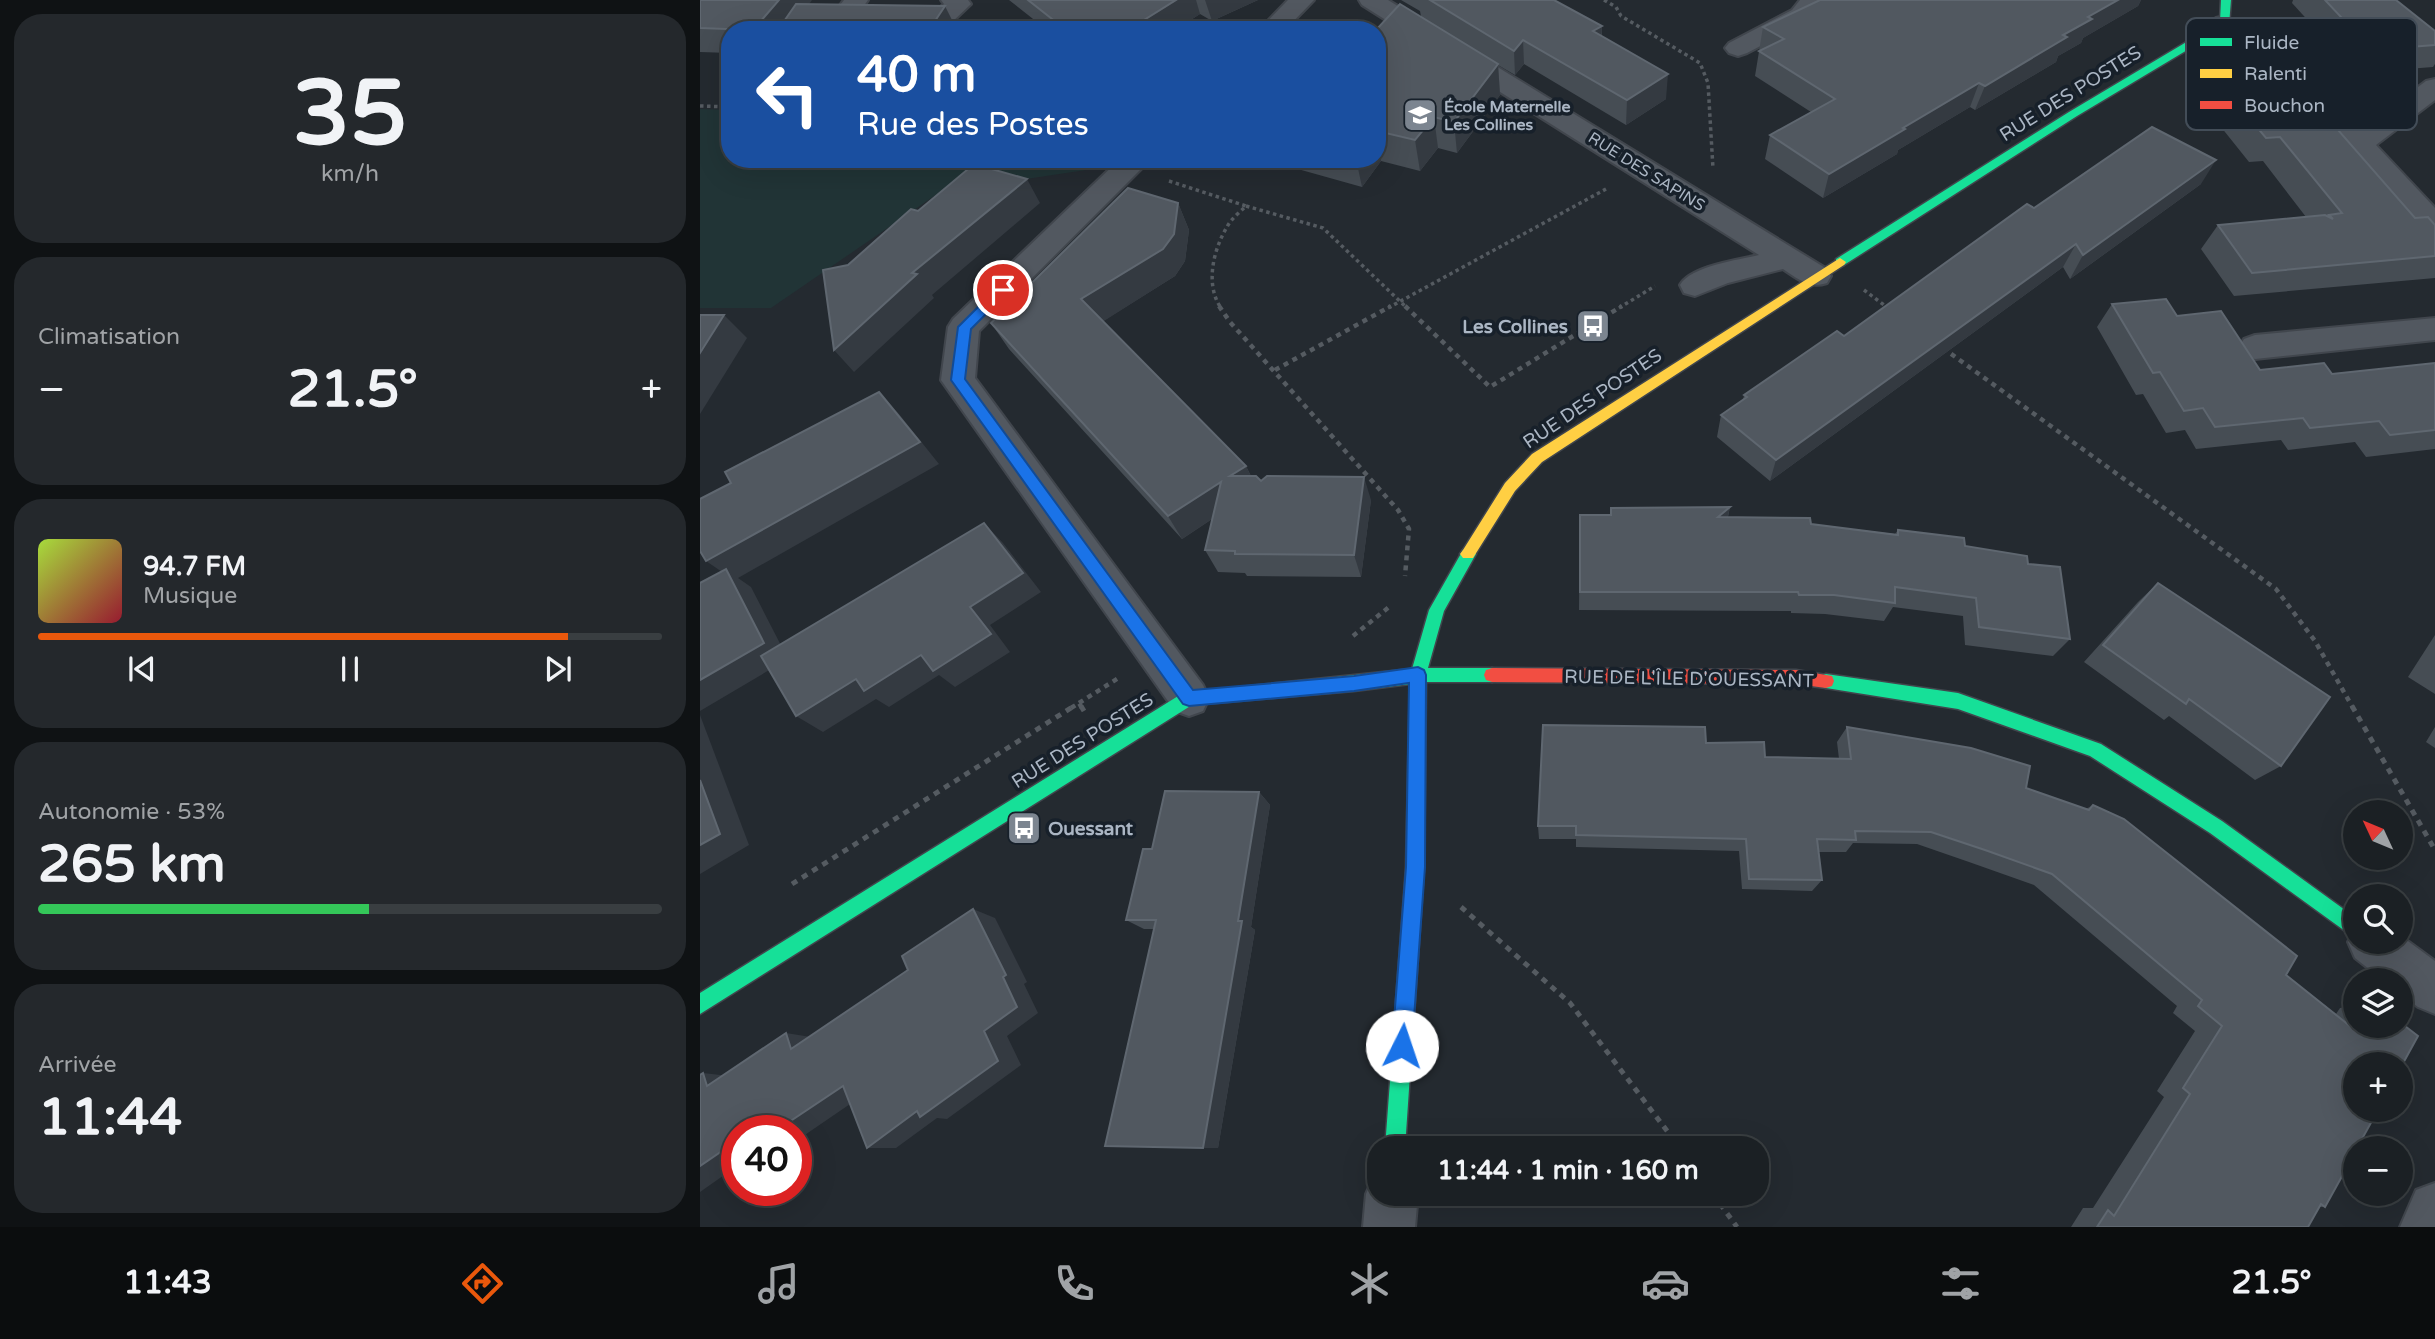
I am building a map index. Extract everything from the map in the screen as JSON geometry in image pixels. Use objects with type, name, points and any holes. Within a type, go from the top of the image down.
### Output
[{"type":"street","points":[[856,0],[843,17],[942,19],[959,4],[953,0]]},
{"type":"street","points":[[1280,21],[1302,0]]},
{"type":"street","name":"RUE DES SAPINS","points":[[1371,0],[1787,258],[1824,272]]},
{"type":"street","points":[[1738,48],[1801,15],[1812,0]]},
{"type":"street","name":"RUE DES POSTES","points":[[700,1004],[1189,698],[1354,684],[1418,675],[1437,610],[1485,524],[1510,487],[1537,458],[2073,114],[2186,38]]},
{"type":"street","points":[[2417,101],[2435,87]]},
{"type":"street","points":[[2347,130],[2435,226]]},
{"type":"street","points":[[2361,144],[2379,130]]},
{"type":"street","points":[[1129,168],[964,327],[958,380],[1189,698]]},
{"type":"street","points":[[1680,282],[1787,258]]},
{"type":"street","points":[[2255,347],[2435,329]]},
{"type":"street","points":[[1396,1136],[1415,867],[1418,675]]},
{"type":"street","name":"RUE DE L'ÎLE D'OUESSANT","points":[[1418,675],[1796,677],[1958,701],[2095,750],[2217,827],[2343,920]]},
{"type":"street","points":[[2387,954],[2435,990]]},
{"type":"street","points":[[1389,1227],[1391,1206]]},
{"type":"street","points":[[2426,1227],[2435,1209]]},
{"type":"path","points":[[1604,0],[1616,7]]},
{"type":"path","points":[[1616,0],[1621,16],[1700,63],[1708,83],[1716,214]]},
{"type":"path","points":[[700,106],[721,107]]},
{"type":"path","points":[[1144,168],[1247,206],[1323,228],[1490,387],[1680,282]]},
{"type":"path","points":[[1275,370],[1643,168]]},
{"type":"path","points":[[1247,206],[1227,226],[1216,255],[1211,282],[1217,303],[1230,322],[1398,510],[1409,529],[1404,579]]},
{"type":"path","points":[[1824,272],[1899,315]]},
{"type":"path","points":[[1932,340],[2276,589],[2315,641],[2435,850]]},
{"type":"path","points":[[1415,867],[1570,1003],[1671,1136]]},
{"type":"path","points":[[1722,1206],[1737,1227]]},
{"type":"shaded area","points":[[700,109],[721,110],[721,168],[1089,168],[940,192],[771,308],[700,308]]},
{"type":"building","points":[[700,0],[779,0],[761,21],[721,21],[721,29],[700,28]]},
{"type":"building","points":[[1028,0],[1176,0],[1142,21],[1055,21]]},
{"type":"building","points":[[1430,0],[1554,0],[1602,26],[1593,31],[1668,74],[1627,100],[1523,40],[1514,51]]},
{"type":"building","points":[[1820,0],[2118,0],[2063,35],[2067,37],[1985,86],[1979,83],[1829,174],[1770,135],[1835,99],[1759,51],[1784,39],[1763,27]]},
{"type":"building","points":[[2325,0],[2396,0],[2435,31],[2435,45],[2417,46],[2417,18],[2342,18]]},
{"type":"building","points":[[796,4],[945,6],[935,21],[784,21]]},
{"type":"building","points":[[1400,4],[1498,64],[1454,122],[1434,117],[1415,140],[1386,133],[1384,21]]},
{"type":"building","points":[[2152,127],[2216,160],[2083,255],[2076,244],[1776,460],[1721,415],[1747,397],[1744,395],[1837,331],[1844,336],[2027,204],[2034,208]]},
{"type":"building","points":[[2259,130],[2338,130],[2415,218],[2428,217],[2435,225],[2435,256],[2252,273],[2218,225],[2325,215],[2333,219],[2329,215],[2342,213],[2280,137],[2266,138]]},
{"type":"building","points":[[969,168],[988,168],[1027,179],[912,273],[917,274],[834,350],[823,270],[848,265],[911,209],[918,211]]},
{"type":"building","points":[[1128,188],[1178,203],[1174,234],[1163,249],[1081,299],[1246,466],[1230,476],[1256,476],[1261,481],[1267,476],[1364,477],[1354,555],[1235,554],[1235,551],[1205,550],[1221,482],[1168,516],[991,323]]},
{"type":"building","points":[[2166,299],[2177,316],[2221,311],[2260,370],[2324,363],[2332,374],[2435,363],[2435,430],[2390,435],[2379,421],[2310,428],[2303,418],[2215,427],[2203,408],[2184,411],[2160,372],[2153,373],[2112,304]]},
{"type":"building","points":[[700,315],[724,315],[700,353]]},
{"type":"building","points":[[879,392],[920,442],[706,561],[700,551],[700,499],[731,483],[725,472]]},
{"type":"building","points":[[1730,507],[1718,517],[1810,518],[1811,524],[1898,535],[1898,530],[1964,538],[1965,546],[2027,556],[2028,564],[2060,567],[2070,639],[1979,627],[1976,598],[1895,587],[1895,603],[1834,595],[1799,595],[1798,592],[1580,592],[1580,515],[1611,515],[1611,508]]},
{"type":"building","points":[[984,523],[1023,573],[970,607],[991,634],[933,671],[921,655],[864,691],[856,679],[796,716],[761,656]]},
{"type":"building","points":[[726,569],[764,643],[700,680],[700,583]]},
{"type":"building","points":[[2158,583],[2330,697],[2281,766],[2189,699],[2186,704],[2103,645]]},
{"type":"building","points":[[1543,725],[1705,727],[1706,743],[1764,742],[1765,757],[1851,759],[1847,727],[1971,748],[2030,766],[2026,788],[2089,810],[2093,805],[2124,819],[2297,956],[2286,975],[2343,1020],[2343,1038],[2413,1038],[2413,1032],[2418,1036],[2409,1052],[2343,1052],[2343,1122],[2371,1122],[2364,1136],[2343,1136],[2343,1174],[2325,1207],[2321,1204],[2308,1227],[2097,1227],[2108,1210],[2114,1216],[2190,1094],[2183,1088],[2222,1026],[2198,1006],[2202,1000],[2052,874],[1931,832],[1855,831],[1856,840],[1817,839],[1822,880],[1749,879],[1746,839],[1576,835],[1576,826],[1538,826]]},
{"type":"building","points":[[700,780],[720,834],[700,845]]},
{"type":"building","points":[[1165,791],[1259,792],[1238,921],[1242,921],[1203,1148],[1105,1146],[1156,920],[1126,920],[1143,849],[1152,849]]},
{"type":"building","points":[[973,909],[1006,975],[1003,977],[1017,1007],[984,1031],[998,1061],[920,1117],[917,1111],[867,1148],[843,1086],[800,1115],[721,1115],[721,1152],[700,1166],[700,1075],[703,1073],[707,1086],[786,1033],[791,1049],[908,970],[902,956]]},
{"type":"traffic: fast","points":[[2225,18],[2226,0]]},
{"type":"traffic: fast","points":[[1840,262],[2073,114],[2186,46]]},
{"type":"traffic: fast","points":[[1396,1136],[1415,868],[1418,675],[1437,610],[1468,554]]},
{"type":"traffic: fast","points":[[700,1004],[1189,698],[1354,684],[1418,675],[1492,675]]},
{"type":"traffic: fast","points":[[1826,681],[1958,701],[2095,750],[2216,827],[2343,920]]},
{"type":"traffic: slow","points":[[1468,554],[1510,487],[1537,458],[1840,262]]},
{"type":"traffic: jam","points":[[1492,675],[1796,677],[1826,681]]},
{"type":"place","name":"École Maternelle Les Collines","points":[[1420,115]]},
{"type":"place","name":"Les Collines","points":[[1593,326]]},
{"type":"place","name":"Ouessant","points":[[1024,828]]},
{"type":"route","points":[[1003,290],[964,327],[958,380],[1189,698],[1354,684],[1418,675],[1415,867],[1402,1046]]}]
